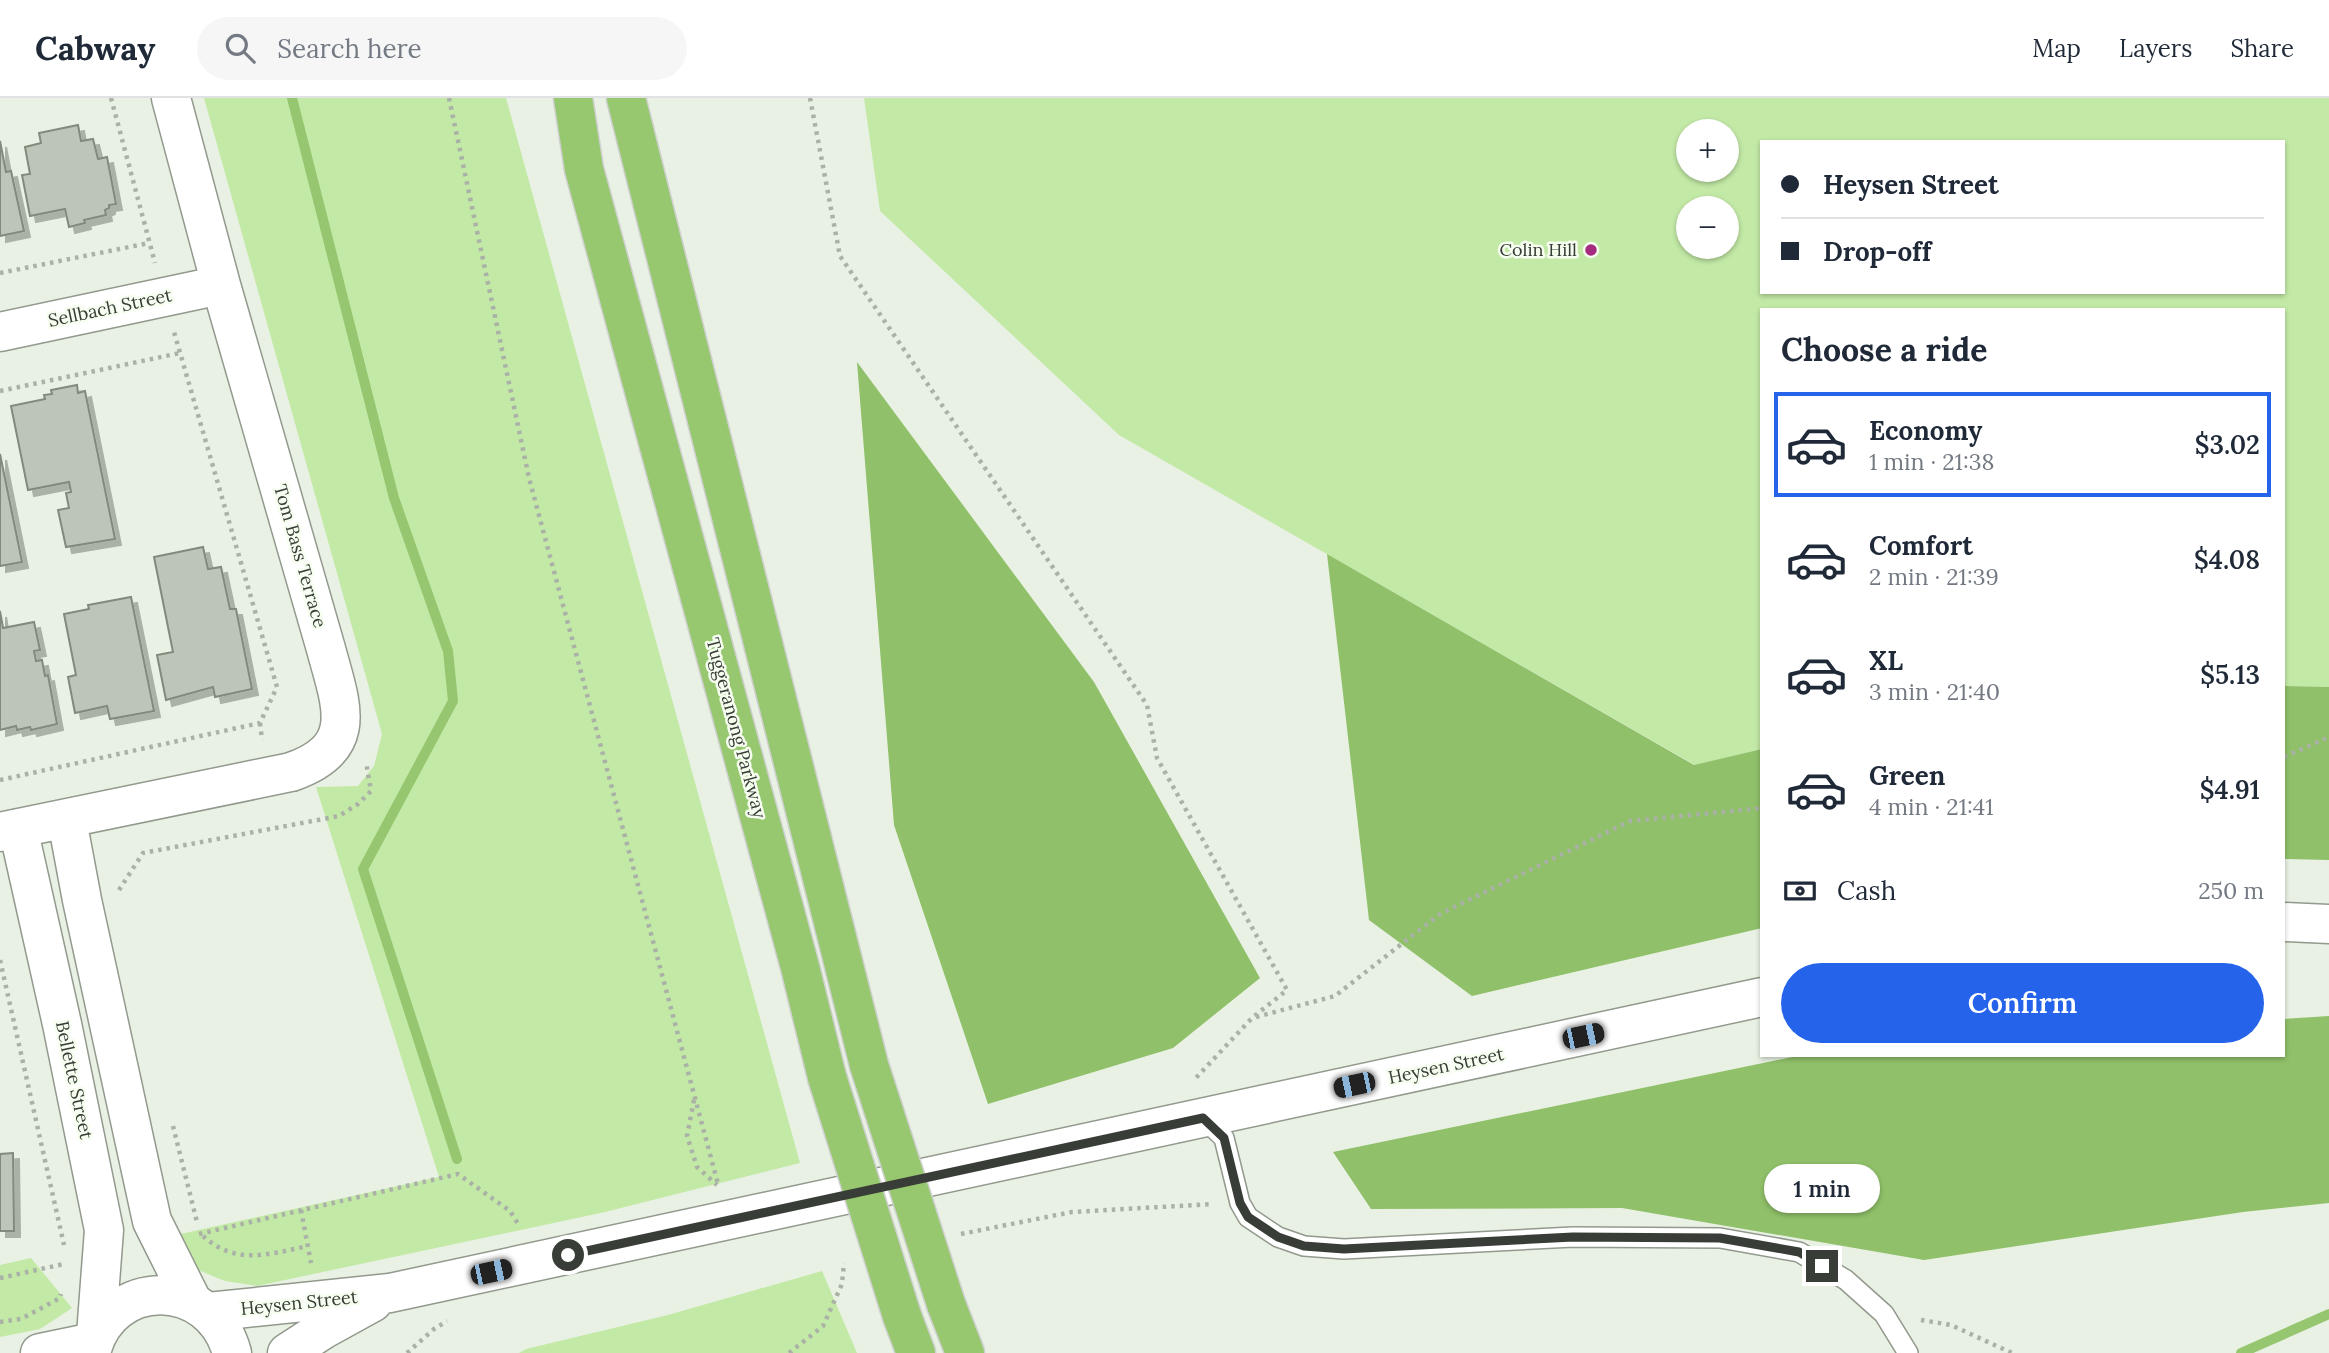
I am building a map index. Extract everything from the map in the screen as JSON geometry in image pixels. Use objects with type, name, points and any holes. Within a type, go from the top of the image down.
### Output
[{"type":"highway","name":"Tuggeranong Parkway","points":[[573,98],[584,169],[797,954],[827,1077],[916,1353]]},
{"type":"highway","points":[[626,98],[869,1065],[946,1304],[965,1353]]},
{"type":"street","name":"Tom Bass Terrace","points":[[67,820],[291,772],[307,766],[327,753],[336,742],[339,732],[341,710],[326,649],[221,285],[171,98]]},
{"type":"street","name":"Sellbach Street","points":[[0,332],[221,285]]},
{"type":"street","points":[[9,830],[67,820],[152,1221],[162,1244],[200,1307]]},
{"type":"street","name":"Bellette Street","points":[[9,830],[62,1024],[104,1230],[85,1260],[93,1343]]},
{"type":"street","points":[[2285,922],[2329,924]]},
{"type":"street","name":"Heysen Street","points":[[200,1307],[390,1293],[1760,997]]},
{"type":"street","name":"Heysen Street","points":[[287,1353],[324,1329],[390,1293]]},
{"type":"street","name":"Heysen Street","points":[[93,1343],[113,1313],[138,1298],[165,1295],[200,1307],[220,1324],[232,1353]]},
{"type":"street","points":[[40,1353],[93,1343]]},
{"type":"lane","points":[[1203,1118],[1224,1138],[1240,1203],[1248,1217],[1278,1237],[1304,1246],[1344,1249],[1573,1237],[1720,1238],[1799,1252],[1846,1280],[1884,1314],[1908,1353]]},
{"type":"path","points":[[0,779],[260,723],[277,687],[180,353],[111,98]]},
{"type":"path","points":[[449,98],[530,478],[695,1097],[718,1186],[697,1167],[687,1136],[695,1097]]},
{"type":"path","points":[[810,98],[840,256],[1147,705],[1157,758],[1287,990],[1252,1018],[1193,1080],[1203,1118]]},
{"type":"path","points":[[0,273],[149,243]]},
{"type":"path","points":[[0,391],[180,353]]},
{"type":"path","points":[[2285,757],[2329,737]]},
{"type":"path","points":[[1252,1018],[1335,996],[1440,914],[1630,821],[1760,808]]},
{"type":"path","points":[[117,893],[143,853],[304,822]]},
{"type":"path","points":[[0,960],[85,1260]]},
{"type":"path","points":[[172,1123],[200,1234],[229,1254],[260,1255],[308,1246]]},
{"type":"path","points":[[162,1244],[458,1174],[510,1211],[541,1261]]},
{"type":"path","points":[[964,1233],[1072,1212],[1240,1203]]},
{"type":"path","points":[[65,1275],[85,1260]]},
{"type":"path","points":[[0,1278],[85,1260]]},
{"type":"path","points":[[789,1353],[823,1326],[842,1284],[844,1262]]},
{"type":"path","points":[[0,1322],[22,1319],[60,1297],[62,1286]]},
{"type":"path","points":[[1884,1314],[1951,1325],[2012,1353]]},
{"type":"green space","points":[[204,98],[506,98],[800,1163],[605,1212],[257,1286],[225,1281],[198,1270],[176,1235],[439,1177],[316,787],[358,786],[374,766],[382,734]]},
{"type":"green space","points":[[864,98],[2329,98],[2329,687],[2285,686],[2285,308],[1760,308],[1760,749],[1695,765],[1119,435],[880,211]]},
{"type":"green space","points":[[857,362],[1094,682],[1260,978],[1173,1048],[988,1104],[894,825]]},
{"type":"green space","points":[[1327,554],[1694,765],[1760,749],[1760,928],[1472,996],[1369,920]]},
{"type":"green space","points":[[2285,686],[2329,687],[2329,860],[2285,859]]},
{"type":"green space","points":[[2329,1016],[2329,1203],[2243,1212],[1924,1260],[1622,1208],[1371,1209],[1333,1152],[1792,1057],[2285,1057],[2285,1019]]},
{"type":"green space","points":[[31,1258],[72,1308],[40,1329],[0,1337],[0,1265]]},
{"type":"green space","points":[[822,1271],[857,1353],[519,1353],[526,1349],[668,1315]]},
{"type":"building","points":[[78,125],[81,141],[93,139],[98,159],[107,157],[116,204],[109,205],[105,210],[106,215],[69,227],[65,209],[30,216],[22,175],[30,174],[25,147],[41,143],[39,133]]},
{"type":"building","points":[[0,141],[6,172],[11,171],[24,231],[0,236]]},
{"type":"building","points":[[77,385],[78,393],[85,391],[115,539],[66,547],[58,510],[69,508],[66,493],[71,492],[69,482],[28,490],[11,406],[45,399],[44,395],[52,394],[51,390]]},
{"type":"building","points":[[0,454],[22,562],[0,566]]},
{"type":"building","points":[[203,547],[208,569],[221,567],[230,609],[236,609],[252,689],[215,697],[213,687],[166,700],[157,655],[173,652],[154,557]]},
{"type":"building","points":[[131,597],[154,711],[110,719],[107,706],[75,713],[68,677],[76,675],[64,614],[89,609],[88,605]]},
{"type":"building","points":[[0,611],[3,628],[34,622],[40,650],[34,651],[36,661],[42,660],[45,676],[48,675],[57,724],[31,730],[30,727],[17,730],[16,726],[0,730]]},
{"type":"building","points":[[13,1153],[14,1231],[0,1231],[0,1154]]},
{"type":"waterway","points":[[292,98],[394,498],[448,651],[453,701],[363,869],[457,1159]]},
{"type":"waterway","points":[[2241,1353],[2329,1314]]},
{"type":"place","name":"Colin Hill","points":[[1591,250]]},
{"type":"route","points":[[568,1255],[1203,1118],[1224,1138],[1240,1203],[1248,1217],[1278,1237],[1304,1246],[1344,1249],[1573,1237],[1720,1238],[1799,1252],[1822,1266]]}]
